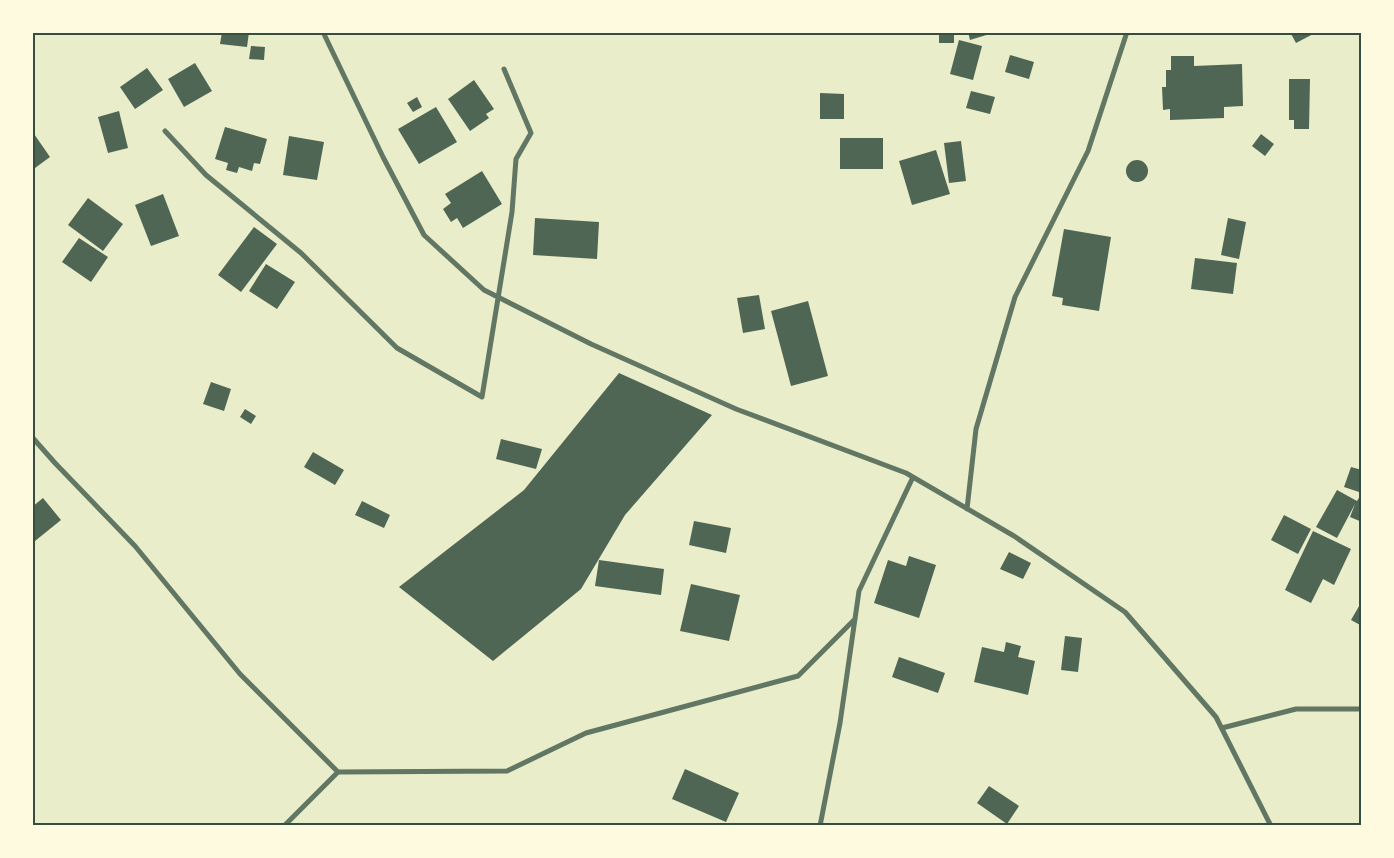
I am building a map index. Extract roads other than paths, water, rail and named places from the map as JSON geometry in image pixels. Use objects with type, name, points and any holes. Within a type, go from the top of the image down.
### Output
[{"type":"street","points":[[323,32],[383,157],[424,235],[484,290],[591,344],[736,409],[906,473],[1014,536],[1125,612],[1216,717],[1271,826]]},
{"type":"street","points":[[967,509],[976,429],[1015,297],[1088,150],[1127,32]]},
{"type":"street","points":[[165,131],[206,175],[301,253],[398,348],[482,397],[512,212],[516,159],[531,133],[504,69]]},
{"type":"street","points":[[32,437],[135,546],[240,674],[338,772]]},
{"type":"street","points":[[820,826],[840,723],[859,591],[913,478]]},
{"type":"street","points":[[284,826],[338,772],[506,771],[586,733],[798,676],[855,619]]},
{"type":"street","points":[[1222,728],[1296,709],[1362,709]]}]
